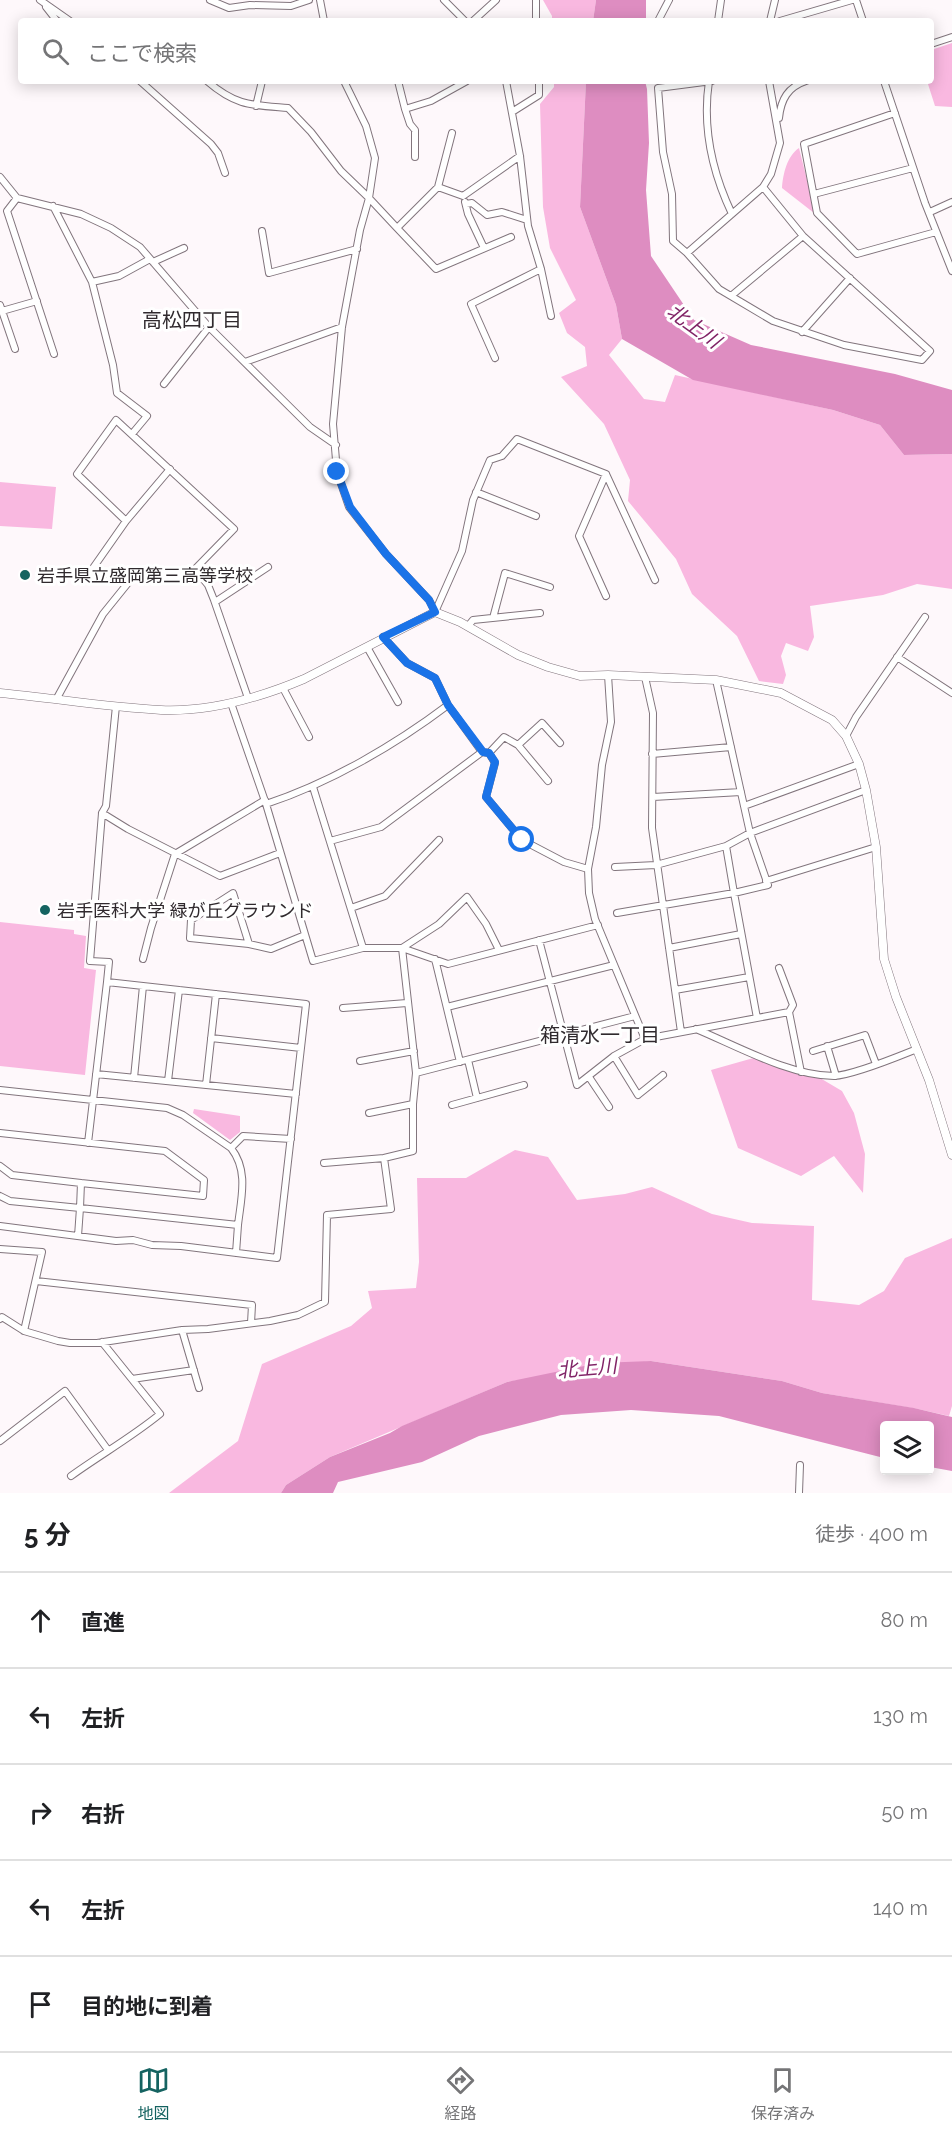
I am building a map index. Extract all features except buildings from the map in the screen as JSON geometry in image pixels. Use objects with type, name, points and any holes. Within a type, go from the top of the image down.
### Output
[{"type":"street","points":[[210,0],[229,8],[249,3],[291,6],[309,0]]},
{"type":"street","points":[[320,0],[323,18]]},
{"type":"street","points":[[444,0],[462,18]]},
{"type":"street","points":[[476,18],[496,0]]},
{"type":"street","points":[[536,0],[536,18]]},
{"type":"street","points":[[660,18],[669,0]]},
{"type":"street","points":[[718,18],[721,0]]},
{"type":"street","points":[[771,18],[775,0]]},
{"type":"street","points":[[791,18],[854,0],[862,18]]},
{"type":"street","points":[[41,1],[55,18]]},
{"type":"street","points":[[41,1],[66,18]]},
{"type":"street","points":[[934,43],[952,37]]},
{"type":"street","points":[[143,84],[211,144],[218,153],[225,173]]},
{"type":"street","points":[[211,84],[224,95],[244,104],[288,108],[311,132],[340,171],[369,198],[436,269],[511,237]]},
{"type":"street","points":[[256,105],[261,84]]},
{"type":"street","points":[[345,84],[366,126],[375,158],[342,327],[333,424],[337,472],[350,507],[386,554],[429,600],[435,612],[468,626],[518,655],[580,676],[608,675],[716,680],[781,693],[832,720],[846,736],[859,764],[876,847],[884,958],[952,1155]]},
{"type":"street","points":[[399,84],[405,110],[415,130],[415,157]]},
{"type":"street","points":[[405,110],[431,101],[462,84]]},
{"type":"street","points":[[507,84],[520,156],[527,220],[551,316]]},
{"type":"street","points":[[512,112],[539,94],[539,84]]},
{"type":"street","points":[[710,84],[706,106],[710,154],[720,188],[732,214]]},
{"type":"street","points":[[687,254],[763,187],[771,174],[780,142],[770,84]]},
{"type":"street","points":[[779,130],[780,106],[789,90],[798,84]]},
{"type":"street","points":[[885,84],[936,232],[952,271]]},
{"type":"street","points":[[658,85],[663,152],[672,194],[673,241],[718,289],[773,321],[802,332],[844,345],[922,360],[930,351],[803,236],[763,187]]},
{"type":"street","points":[[895,113],[804,144],[817,213],[857,254],[936,232]]},
{"type":"street","points":[[397,228],[438,187],[452,133]]},
{"type":"street","points":[[464,196],[520,156]]},
{"type":"street","points":[[814,194],[914,168]]},
{"type":"street","points":[[0,177],[17,198],[81,214],[111,228],[140,247],[209,327],[310,427],[336,445]]},
{"type":"street","points":[[438,187],[464,196]]},
{"type":"street","points":[[464,196],[465,204],[483,248]]},
{"type":"street","points":[[17,198],[7,211],[54,354]]},
{"type":"street","points":[[930,213],[952,202]]},
{"type":"street","points":[[465,204],[472,203],[487,215],[502,212],[527,220]]},
{"type":"street","points":[[53,206],[92,282],[113,365],[117,393],[147,416],[132,434]]},
{"type":"street","points":[[262,231],[269,273],[357,249]]},
{"type":"street","points":[[731,296],[803,236]]},
{"type":"street","points":[[92,282],[119,276],[184,248]]},
{"type":"street","points":[[495,358],[471,304],[541,269]]},
{"type":"street","points":[[802,332],[850,278]]},
{"type":"street","points":[[15,350],[1,308],[37,301]]},
{"type":"street","points":[[164,384],[209,327]]},
{"type":"street","points":[[245,362],[342,327]]},
{"type":"street","points":[[126,521],[77,474],[116,420],[234,529],[195,570],[208,585],[248,698]]},
{"type":"street","points":[[0,693],[162,710],[231,703],[283,688],[435,612],[462,550],[476,492],[490,460],[502,456],[517,439],[606,474],[655,580]]},
{"type":"street","points":[[57,698],[103,614],[128,583],[93,568],[126,521],[170,469]]},
{"type":"street","points":[[606,474],[579,536],[606,596]]},
{"type":"street","points":[[476,492],[536,516]]},
{"type":"street","points":[[215,602],[268,567]]},
{"type":"street","points":[[493,618],[505,573],[550,587]]},
{"type":"street","points":[[468,626],[472,620],[540,613]]},
{"type":"street","points":[[846,736],[856,717],[925,617]]},
{"type":"street","points":[[383,637],[407,663],[435,678],[448,705],[495,762],[486,797],[522,840],[564,862],[588,869]]},
{"type":"street","points":[[367,646],[398,702]]},
{"type":"street","points":[[897,657],[952,693]]},
{"type":"street","points":[[608,675],[611,722],[602,765],[596,826],[588,869],[589,893],[598,925],[645,1039]]},
{"type":"street","points":[[645,677],[653,713],[652,828],[681,1032]]},
{"type":"street","points":[[617,913],[768,885],[750,833],[716,680]]},
{"type":"street","points":[[283,688],[309,737]]},
{"type":"street","points":[[231,703],[266,802],[313,961],[363,948],[402,948],[448,964],[598,925]]},
{"type":"street","points":[[143,959],[175,854],[266,802],[312,787],[418,728],[448,705]]},
{"type":"street","points":[[88,1143],[109,962],[90,961],[102,813],[106,806],[116,706]]},
{"type":"street","points":[[518,745],[542,723],[560,743]]},
{"type":"street","points":[[330,841],[381,827],[486,752],[504,736],[518,745],[548,781]]},
{"type":"street","points":[[652,754],[731,747]]},
{"type":"street","points":[[744,806],[859,764]]},
{"type":"street","points":[[312,787],[363,948]]},
{"type":"street","points":[[615,867],[656,865],[726,846],[750,833],[866,790]]},
{"type":"street","points":[[653,797],[741,792]]},
{"type":"street","points":[[102,813],[220,876],[280,853]]},
{"type":"street","points":[[351,908],[385,896],[439,840]]},
{"type":"street","points":[[726,846],[757,1018]]},
{"type":"street","points":[[766,881],[876,847]]},
{"type":"street","points":[[249,944],[233,893],[192,920],[190,938],[249,944],[271,950],[305,935]]},
{"type":"street","points":[[402,948],[439,924],[467,897],[486,924],[499,951]]},
{"type":"street","points":[[669,948],[741,934]]},
{"type":"street","points":[[539,940],[577,1085],[614,1056],[645,1039],[789,1012]]},
{"type":"street","points":[[324,1163],[384,1158],[413,1150],[416,1073],[402,948]]},
{"type":"street","points":[[435,959],[460,1062]]},
{"type":"street","points":[[447,1007],[615,965]]},
{"type":"street","points":[[779,968],[793,1005],[789,1012],[801,1072]]},
{"type":"street","points":[[675,990],[748,977]]},
{"type":"street","points":[[0,1226],[277,1258],[306,1004],[107,982]]},
{"type":"street","points":[[134,1078],[143,986]]},
{"type":"street","points":[[168,1081],[179,990]]},
{"type":"street","points":[[206,1085],[216,994]]},
{"type":"street","points":[[343,1008],[407,1003]]},
{"type":"street","points":[[416,1073],[635,1016]]},
{"type":"street","points":[[695,1029],[801,1072],[836,1076],[917,1049]]},
{"type":"street","points":[[813,1051],[865,1035],[876,1064]]},
{"type":"street","points":[[211,1038],[301,1048]]},
{"type":"street","points":[[827,1046],[836,1076]]},
{"type":"street","points":[[360,1062],[414,1051]]},
{"type":"street","points":[[614,1056],[638,1095],[663,1076]]},
{"type":"street","points":[[468,1060],[477,1098]]},
{"type":"street","points":[[96,1074],[296,1094]]},
{"type":"street","points":[[588,1077],[609,1107]]},
{"type":"street","points":[[452,1105],[524,1085]]},
{"type":"street","points":[[0,1090],[167,1108],[183,1115],[231,1148],[237,1155],[242,1170],[243,1185],[236,1253]]},
{"type":"street","points":[[369,1113],[413,1104]]},
{"type":"street","points":[[0,1133],[165,1151],[204,1180],[203,1196],[12,1175],[0,1166]]},
{"type":"street","points":[[231,1148],[243,1136],[291,1139]]},
{"type":"street","points":[[0,1319],[2,1317],[24,1331],[70,1343],[102,1342],[182,1330],[208,1329],[298,1315],[325,1302],[327,1215],[391,1209],[384,1158]]},
{"type":"street","points":[[78,1236],[81,1183]]},
{"type":"street","points":[[0,1196],[10,1201],[238,1225]]},
{"type":"street","points":[[0,1249],[42,1252],[24,1331]]},
{"type":"street","points":[[36,1281],[252,1305],[251,1323]]},
{"type":"street","points":[[182,1330],[199,1388]]},
{"type":"street","points":[[71,1476],[108,1450],[135,1435],[160,1414],[102,1342]]},
{"type":"street","points":[[132,1379],[194,1370]]},
{"type":"street","points":[[0,1441],[65,1391],[108,1450]]},
{"type":"street","points":[[799,1493],[800,1465]]},
{"type":"shaded area","points":[[543,0],[596,0],[593,18],[552,18]]},
{"type":"shaded area","points":[[952,43],[952,107],[935,106],[928,84],[934,84],[934,49]]},
{"type":"shaded area","points":[[554,84],[586,84],[580,207],[616,305],[622,339],[609,355],[644,399],[665,402],[675,375],[833,410],[880,425],[904,455],[952,454],[952,589],[917,584],[883,595],[810,606],[814,637],[808,651],[786,643],[781,656],[786,675],[783,684],[759,681],[737,636],[692,594],[676,559],[628,501],[630,480],[604,424],[561,377],[587,366],[585,347],[567,333],[559,313],[576,300],[550,248],[543,207],[540,104]]},
{"type":"shaded area","points":[[799,148],[814,213],[782,188],[789,160]]},
{"type":"shaded area","points":[[0,482],[56,487],[52,529],[0,526]]},
{"type":"shaded area","points":[[0,922],[74,930],[74,934],[86,936],[84,968],[96,970],[85,1075],[0,1066]]},
{"type":"shaded area","points":[[757,1057],[820,1078],[842,1091],[854,1113],[865,1154],[863,1193],[834,1156],[801,1176],[738,1148],[711,1070]]},
{"type":"shaded area","points":[[194,1109],[240,1116],[240,1132],[230,1140],[193,1113]]},
{"type":"shaded area","points":[[515,1150],[548,1157],[577,1200],[625,1194],[652,1187],[712,1214],[752,1223],[814,1226],[812,1300],[859,1305],[884,1291],[905,1258],[952,1238],[952,1406],[949,1416],[822,1393],[782,1381],[651,1361],[507,1382],[330,1457],[286,1485],[281,1493],[169,1493],[238,1441],[262,1364],[351,1326],[372,1308],[368,1291],[416,1288],[419,1262],[417,1178],[466,1178]]},
{"type":"water","points":[[596,0],[646,0],[646,18],[593,18]]},
{"type":"water","name":"北上川","points":[[586,84],[646,84],[649,143],[646,190],[651,256],[694,320],[751,345],[895,374],[952,390],[952,454],[904,455],[880,425],[833,410],[693,380],[622,339],[616,305],[580,207]]},
{"type":"water","name":"北上川","points":[[651,1361],[782,1381],[822,1393],[914,1408],[952,1417],[952,1471],[934,1468],[934,1421],[880,1421],[880,1457],[719,1416],[631,1410],[561,1415],[479,1436],[422,1462],[338,1482],[333,1493],[281,1493],[286,1485],[330,1457],[507,1382],[599,1363]]},
{"type":"place","name":"岩手県立盛岡第三高等学校","points":[[25,575]]},
{"type":"place","name":"岩手医科大学 緑が丘グラウンド","points":[[45,910]]},
{"type":"district","name":"高松四丁目","points":[[192,320]]},
{"type":"district","name":"箱清水一丁目","points":[[600,1035]]},
{"type":"route","points":[[337,472],[350,507],[386,554],[429,600],[435,612],[383,637],[407,663],[435,678],[448,705],[483,752],[489,753],[495,762],[486,797],[522,840]]}]
